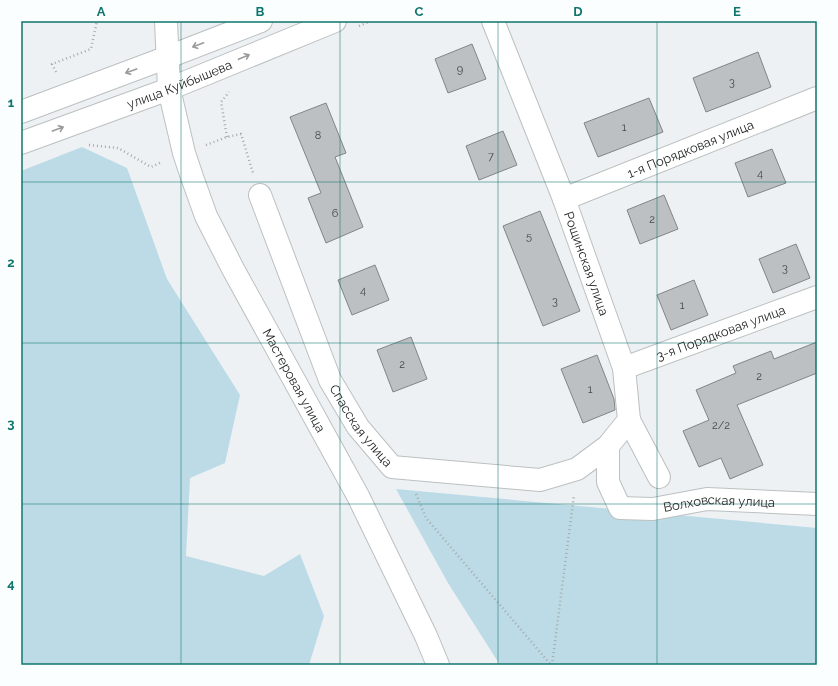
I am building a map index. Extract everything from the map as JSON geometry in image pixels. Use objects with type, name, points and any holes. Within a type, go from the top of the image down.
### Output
[{"type":"street","name":"Мастеровая улица","points":[[166,21],[169,89],[184,153],[206,216],[236,276],[358,496],[426,636],[438,665]]},
{"type":"street","points":[[21,112],[261,21]]},
{"type":"street","name":"улица Куйбышева","points":[[21,143],[169,89],[335,21]]},
{"type":"street","name":"Рощинская улица","points":[[493,21],[564,199],[624,368],[629,420]]},
{"type":"street","name":"1-я Порядковая улица","points":[[564,199],[817,98]]},
{"type":"street","name":"Спасская улица","points":[[260,195],[330,380],[358,427],[392,467],[540,480],[577,469],[608,446]]},
{"type":"street","name":"3-я Порядковая улица","points":[[624,368],[817,297]]},
{"type":"street","points":[[608,446],[629,420],[659,477]]},
{"type":"street","name":"Волховская улица","points":[[608,446],[608,482],[620,508],[653,509],[707,499],[817,504]]},
{"type":"path","points":[[241,134],[260,195]]},
{"type":"path","points":[[405,468],[426,518],[552,665]]},
{"type":"path","points":[[552,665],[577,469]]},
{"type":"shaded area","points":[[82,147],[127,168],[167,279],[240,395],[225,463],[190,478],[186,556],[264,576],[300,554],[324,616],[309,665],[21,665],[21,171]]},
{"type":"shaded area","points":[[396,489],[817,528],[817,665],[500,665],[448,583]]},
{"type":"building","points":[[472,44],[486,79],[448,93],[435,59]]},
{"type":"building","points":[[758,52],[771,87],[706,112],[693,78]]},
{"type":"building","points":[[649,98],[663,132],[598,157],[584,123]]},
{"type":"building","points":[[326,103],[346,153],[335,157],[363,227],[326,243],[308,198],[321,193],[290,117]]},
{"type":"building","points":[[503,131],[517,165],[479,180],[466,146]]},
{"type":"building","points":[[772,149],[786,183],[748,197],[735,163]]},
{"type":"building","points":[[664,195],[678,229],[640,244],[627,210]]},
{"type":"building","points":[[540,211],[580,311],[543,326],[503,226]]},
{"type":"building","points":[[796,244],[810,278],[773,293],[759,259]]},
{"type":"building","points":[[375,265],[389,300],[352,315],[338,280]]},
{"type":"building","points":[[694,280],[708,315],[671,330],[657,295]]},
{"type":"building","points":[[411,337],[427,379],[393,392],[377,350]]},
{"type":"building","points":[[817,342],[817,373],[737,405],[763,465],[730,479],[721,458],[699,467],[683,431],[709,420],[696,390],[736,373],[733,366],[771,351],[774,359]]},
{"type":"building","points":[[597,355],[614,399],[615,410],[583,423],[561,369]]}]
